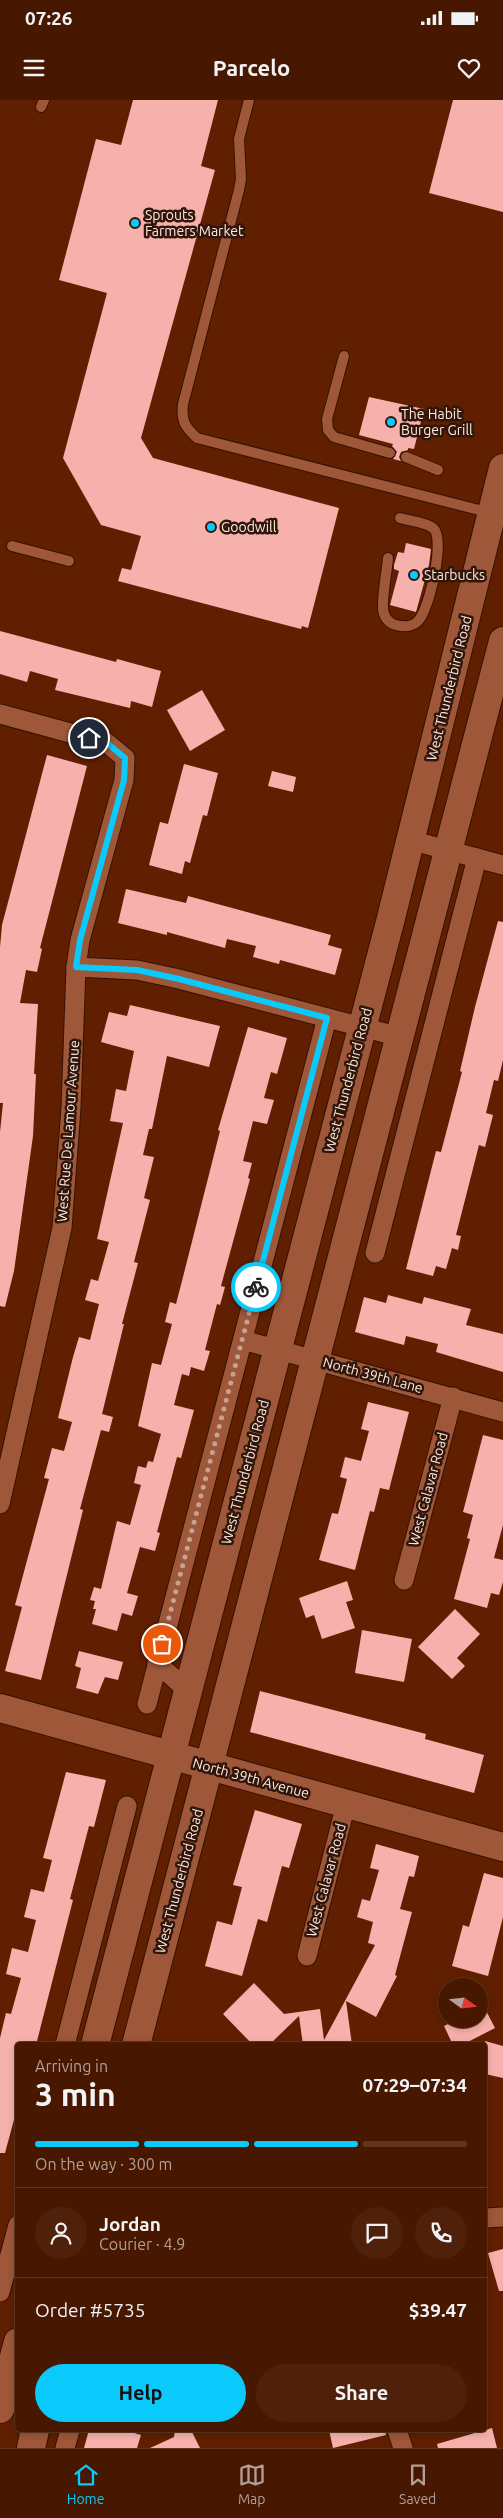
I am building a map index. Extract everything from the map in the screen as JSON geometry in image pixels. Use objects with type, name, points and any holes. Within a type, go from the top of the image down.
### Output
[{"type":"main road","name":"West Thunderbird Road","points":[[96,2042],[410,840],[498,514],[503,468]]},
{"type":"main road","name":"West Thunderbird Road","points":[[137,2042],[503,641]]},
{"type":"main road","name":"North 39th Avenue","points":[[0,1708],[503,1847]]},
{"type":"main road","points":[[0,2409],[15,2353]]},
{"type":"main road","points":[[31,2448],[35,2432]]},
{"type":"street","name":"West Rue De Lamour Avenue","points":[[0,714],[107,743],[125,758],[124,780],[80,940],[76,967],[71,1108],[62,1228],[0,1504]]},
{"type":"street","points":[[410,840],[503,865]]},
{"type":"street","points":[[375,1253],[477,858]]},
{"type":"street","points":[[76,967],[137,970],[179,979],[400,1037]]},
{"type":"street","points":[[147,1704],[327,1018]]},
{"type":"street","points":[[351,1224],[386,1209]]},
{"type":"street","name":"North 39th Lane","points":[[243,1340],[503,1412]]},
{"type":"street","name":"West Calavar Road","points":[[404,1580],[454,1398]]},
{"type":"street","points":[[157,1663],[188,1691]]},
{"type":"street","name":"West Calavar Road","points":[[306,1956],[346,1804]]},
{"type":"street","points":[[66,2042],[127,1806]]},
{"type":"street","points":[[119,1839],[151,1830]]},
{"type":"street","points":[[487,2218],[503,2217]]},
{"type":"street","points":[[0,2292],[15,2246]]},
{"type":"street","points":[[65,2448],[69,2432]]},
{"type":"street","points":[[398,2432],[403,2448]]},
{"type":"lane","points":[[249,100],[239,139],[241,179],[183,404],[184,426],[197,438],[498,514]]},
{"type":"lane","points":[[344,356],[327,419],[328,430],[334,437],[390,453]]},
{"type":"lane","points":[[406,457],[438,470]]},
{"type":"lane","points":[[388,558],[382,607],[385,618],[392,624],[405,627],[418,622],[424,611],[439,556],[438,534],[433,528],[400,518]]},
{"type":"lane","points":[[12,546],[69,561]]},
{"type":"building","points":[[133,100],[218,100],[201,166],[215,170],[141,438],[153,458],[339,508],[308,628],[302,626],[301,629],[118,581],[122,568],[131,570],[141,536],[101,525],[63,458],[107,293],[59,280],[96,139],[121,145]]},
{"type":"building","points":[[453,100],[503,100],[503,212],[429,193]]},
{"type":"building","name":"The Habit Burger Grill","points":[[369,397],[424,409],[414,449],[408,448],[408,450],[401,452],[399,457],[401,461],[393,459],[397,452],[392,446],[393,444],[359,435]]},
{"type":"building","name":"Starbucks","points":[[406,543],[431,549],[429,565],[416,612],[390,605],[399,571],[394,569],[394,565],[398,552],[404,553]]},
{"type":"building","points":[[0,631],[116,662],[117,659],[161,671],[152,707],[131,701],[130,708],[55,690],[58,679],[30,671],[27,682],[0,674]]},
{"type":"building","points":[[202,690],[225,730],[190,751],[167,710]]},
{"type":"building","points":[[47,755],[87,766],[40,948],[42,949],[37,972],[26,970],[20,1003],[38,1004],[33,1136],[14,1271],[5,1307],[0,1306],[0,1132],[3,1103],[0,1103],[0,947],[2,925]]},
{"type":"building","points":[[184,764],[218,773],[207,816],[203,815],[190,863],[185,861],[182,874],[149,865],[160,822],[168,824]]},
{"type":"building","points":[[272,771],[296,777],[293,792],[268,786]]},
{"type":"building","points":[[126,889],[186,903],[188,896],[331,935],[328,945],[342,949],[335,975],[280,960],[279,964],[253,957],[256,946],[227,939],[225,948],[167,932],[167,935],[118,923]]},
{"type":"building","points":[[498,921],[503,922],[503,1060],[498,1081],[494,1080],[486,1113],[493,1115],[485,1147],[479,1145],[456,1235],[461,1236],[458,1250],[452,1248],[446,1269],[436,1266],[433,1276],[406,1269],[436,1151],[441,1152],[462,1072],[460,1071],[475,1007]]},
{"type":"building","points":[[130,1005],[220,1026],[209,1067],[167,1056],[152,1129],[149,1129],[143,1155],[154,1157],[144,1198],[150,1200],[134,1262],[138,1263],[102,1414],[113,1417],[109,1432],[101,1430],[80,1509],[83,1510],[41,1680],[5,1671],[22,1607],[15,1605],[49,1479],[44,1478],[52,1448],[64,1451],[72,1422],[58,1418],[73,1357],[79,1337],[90,1340],[99,1304],[85,1300],[91,1279],[98,1281],[109,1242],[97,1239],[123,1123],[110,1121],[116,1089],[126,1091],[134,1051],[101,1042],[109,1012],[127,1016]]},
{"type":"building","points":[[248,1027],[287,1038],[277,1074],[271,1072],[264,1098],[274,1100],[267,1124],[253,1121],[243,1161],[252,1163],[248,1178],[250,1179],[221,1286],[225,1287],[220,1305],[217,1304],[205,1350],[210,1351],[204,1371],[191,1367],[189,1376],[182,1374],[174,1405],[194,1410],[181,1458],[177,1457],[157,1532],[160,1533],[155,1551],[140,1547],[127,1593],[138,1596],[132,1616],[122,1613],[117,1631],[92,1624],[96,1609],[93,1609],[95,1601],[90,1600],[94,1587],[101,1589],[117,1521],[130,1525],[141,1485],[134,1483],[138,1466],[146,1468],[148,1461],[153,1462],[161,1434],[138,1426],[152,1363],[161,1365],[172,1324],[165,1322],[170,1302],[176,1304],[220,1131],[218,1130]]},
{"type":"building","points":[[388,1295],[422,1304],[424,1297],[471,1309],[466,1325],[503,1334],[503,1372],[436,1352],[438,1344],[406,1336],[404,1345],[355,1332],[364,1297],[386,1303]]},
{"type":"building","points":[[368,1402],[409,1412],[389,1490],[380,1488],[374,1512],[370,1511],[355,1570],[319,1560],[332,1513],[338,1514],[347,1479],[340,1477],[345,1457],[361,1461],[369,1431],[361,1429]]},
{"type":"building","points":[[483,1435],[503,1440],[503,1525],[494,1558],[503,1560],[503,1582],[499,1595],[491,1593],[487,1608],[454,1599],[470,1539],[467,1538],[473,1515],[463,1512]]},
{"type":"building","points":[[347,1581],[353,1600],[346,1602],[355,1628],[322,1639],[314,1615],[306,1618],[299,1598]]},
{"type":"building","points":[[455,1609],[480,1634],[457,1658],[465,1666],[452,1679],[418,1647]]},
{"type":"building","points":[[362,1630],[412,1639],[404,1682],[355,1673]]},
{"type":"building","points":[[79,1651],[123,1662],[118,1680],[105,1677],[98,1694],[76,1688],[81,1668],[75,1666]]},
{"type":"building","points":[[260,1691],[426,1734],[425,1739],[484,1755],[474,1793],[250,1732]]},
{"type":"building","points":[[66,1772],[106,1780],[94,1827],[89,1826],[70,1899],[73,1900],[37,2042],[15,2042],[15,2116],[5,2153],[0,2153],[0,2038],[6,2013],[11,2014],[21,1978],[6,1974],[12,1948],[28,1952],[36,1920],[24,1917],[31,1889],[44,1892],[52,1860],[43,1858]]},
{"type":"building","points":[[255,1810],[302,1824],[289,1868],[282,1866],[267,1922],[258,1919],[242,1976],[205,1966],[217,1921],[232,1925],[242,1887],[233,1885]]},
{"type":"building","points":[[376,1844],[419,1856],[414,1877],[409,1876],[400,1909],[412,1912],[395,1975],[397,1976],[376,2017],[346,2001],[352,2042],[303,2042],[299,2016],[272,2042],[250,2042],[223,2014],[254,1983],[284,2014],[320,2009],[324,2040],[375,1945],[368,1943],[373,1922],[357,1917],[362,1899],[370,1901],[379,1870],[370,1868]]},
{"type":"building","points":[[484,1873],[503,1878],[503,1917],[488,1976],[452,1966],[463,1925],[469,1927]]},
{"type":"building","points":[[488,2014],[495,2028],[468,2042],[452,2042],[445,2028],[488,2028]]},
{"type":"building","points":[[485,2041],[503,2046],[503,2078],[487,2074],[487,2042]]},
{"type":"building","points":[[503,2249],[503,2291],[499,2291],[488,2253]]},
{"type":"building","points":[[492,2428],[497,2448],[438,2448],[437,2444],[478,2432],[487,2432],[487,2429]]},
{"type":"building","points":[[88,2432],[131,2432],[141,2435],[137,2448],[84,2448]]},
{"type":"building","points":[[175,2432],[192,2432],[200,2448],[150,2448],[174,2437]]},
{"type":"building","points":[[329,2432],[385,2432],[386,2435],[333,2448]]},
{"type":"way so far","points":[[162,1644],[256,1287]]},
{"type":"place","name":"Sprouts Farmers Market","points":[[135,223]]},
{"type":"place","name":"The Habit Burger Grill","points":[[391,422]]},
{"type":"place","name":"Goodwill","points":[[211,527]]},
{"type":"place","name":"Starbucks","points":[[414,575]]},
{"type":"route","points":[[89,738],[107,743],[125,758],[124,780],[80,940],[76,967],[137,970],[179,979],[327,1018],[256,1287]]}]
